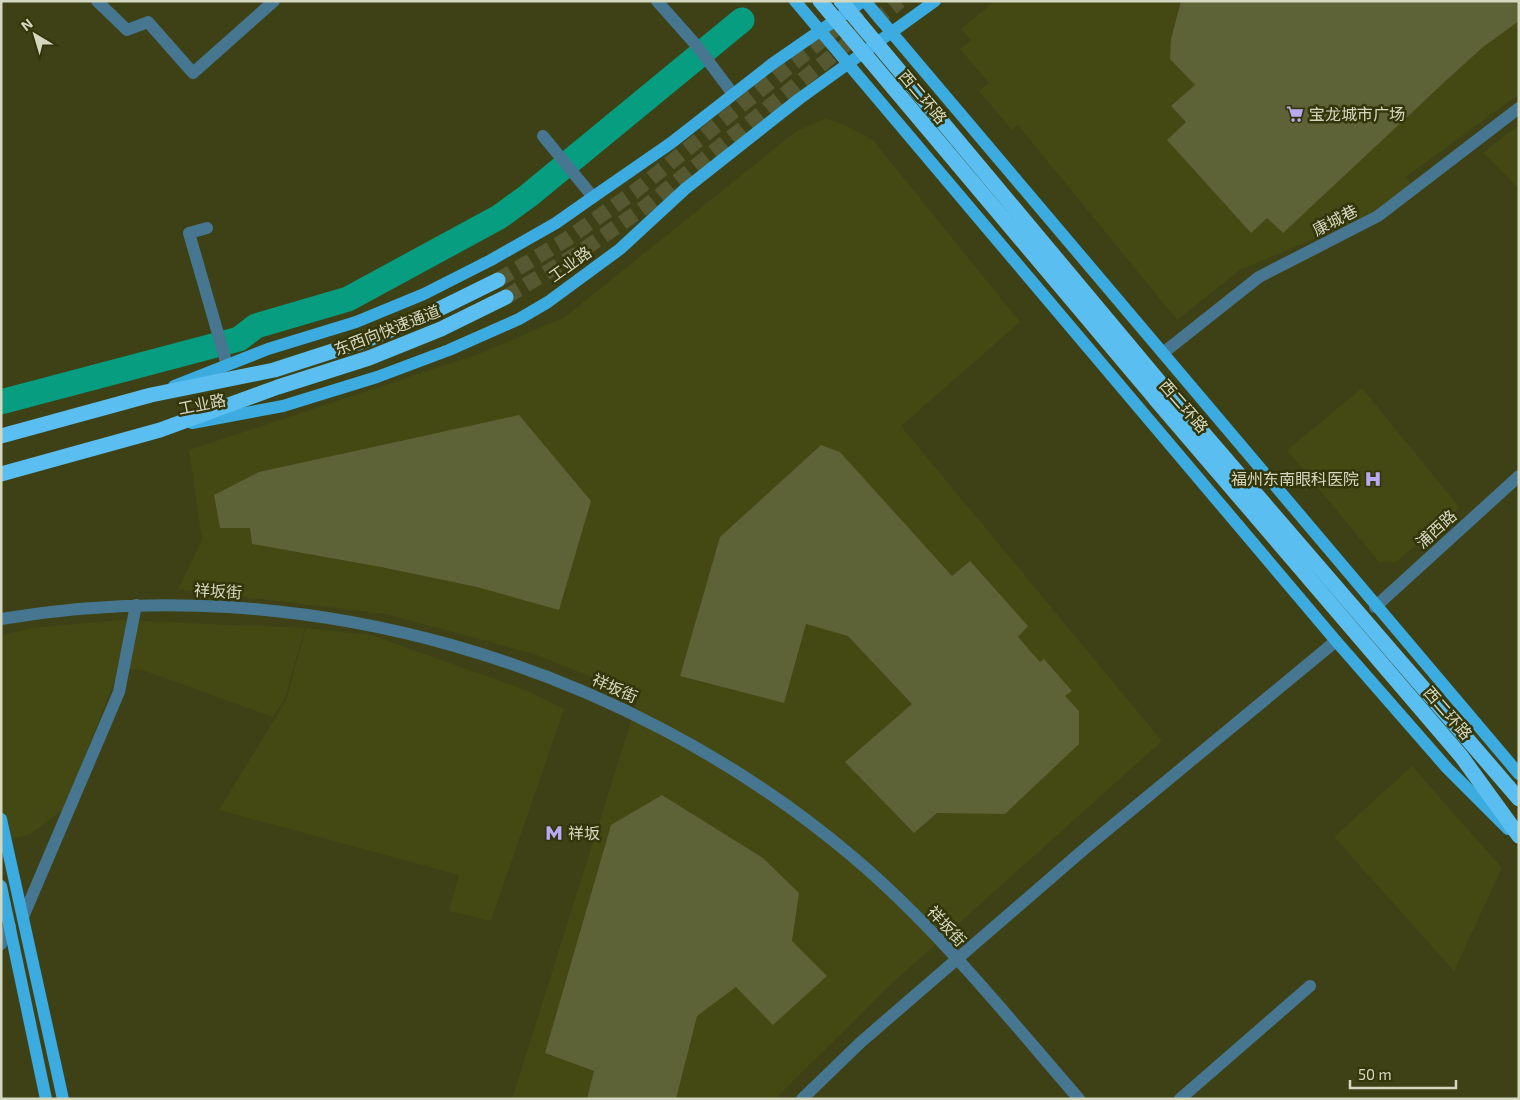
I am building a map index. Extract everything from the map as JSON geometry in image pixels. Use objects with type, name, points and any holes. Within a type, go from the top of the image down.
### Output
[{"type":"highway","name":"西二环路","points":[[820,1],[1162,397],[1519,799]]},
{"type":"highway","name":"西二环路","points":[[841,1],[1162,397],[1461,756],[1519,836]]},
{"type":"highway","name":"东西向快速通道","points":[[274,370],[364,341],[433,312],[498,280]]},
{"type":"highway","name":"东西向快速通道","points":[[278,387],[369,358],[441,329],[506,297]]},
{"type":"highway","name":"工业路","points":[[1,436],[151,395],[274,370]]},
{"type":"highway","name":"工业路","points":[[1,474],[160,430],[278,387]]},
{"type":"main road","points":[[795,1],[1336,641],[1447,768],[1519,840]]},
{"type":"main road","points":[[864,1],[1519,774]]},
{"type":"main road","name":"工业路","points":[[151,395],[268,350],[356,322],[424,294],[491,260],[556,223],[671,143],[733,94],[864,1]]},
{"type":"main road","name":"工业路","points":[[160,430],[283,406],[377,377],[449,350],[519,319],[548,302],[620,249],[685,189],[799,99],[935,1]]},
{"type":"main road","points":[[1,819],[63,1099]]},
{"type":"main road","points":[[1,886],[46,1099]]},
{"type":"street","points":[[97,1],[127,30],[148,22],[192,73],[274,1]]},
{"type":"street","points":[[657,1],[697,46],[733,94]]},
{"type":"street","name":"康城巷","points":[[1163,353],[1259,277],[1378,216],[1519,108]]},
{"type":"street","points":[[543,136],[593,197]]},
{"type":"street","points":[[207,228],[189,233],[215,317],[227,365]]},
{"type":"street","name":"浦西路","points":[[1375,606],[1519,476]]},
{"type":"street","points":[[23,917],[119,692],[136,605]]},
{"type":"street","name":"祥坂街","points":[[1,619],[64,610],[136,605],[248,609],[356,622],[469,650],[598,697],[712,757],[812,824],[874,875],[957,960],[1079,1099]]},
{"type":"street","points":[[810,1096],[861,1042],[1089,845],[1336,641]]},
{"type":"street","points":[[1,944],[10,926]]},
{"type":"street","points":[[1180,1099],[1310,986]]},
{"type":"shaded area","points":[[995,1],[1519,1],[1519,94],[1406,177],[1412,185],[1376,210],[1352,223],[1240,270],[1177,320],[1018,125],[1012,130],[979,91],[989,83],[960,49],[971,40],[961,29]]},
{"type":"shaded area","points":[[826,118],[847,126],[873,140],[1020,322],[901,426],[1162,741],[888,987],[775,1099],[512,1099],[639,696],[534,654],[385,614],[178,589],[202,540],[189,450],[481,353],[565,317],[795,132]]},
{"type":"shaded area","points":[[1519,125],[1519,189],[1483,152]]},
{"type":"shaded area","name":"福州东南眼科医院","points":[[1362,388],[1460,508],[1396,562],[1379,562],[1287,450]]},
{"type":"shaded area","points":[[119,620],[305,628],[285,698],[273,717],[145,671],[120,667],[64,809],[29,835],[1,840],[1,635],[34,628]]},
{"type":"shaded area","points":[[306,628],[371,635],[528,691],[564,709],[491,921],[449,911],[459,875],[219,810],[286,700]]},
{"type":"shaded area","points":[[1412,766],[1502,868],[1454,971],[1334,837]]},
{"type":"building","name":"宝龙城市广场","points":[[1181,1],[1519,1],[1519,21],[1483,47],[1283,233],[1267,218],[1251,233],[1167,140],[1186,122],[1171,106],[1195,85],[1170,59],[1171,39]]},
{"type":"building","points":[[519,415],[591,501],[559,610],[477,587],[381,567],[252,544],[250,528],[220,528],[214,495],[259,472]]},
{"type":"building","points":[[821,445],[840,452],[952,576],[970,561],[1028,626],[1018,637],[1040,662],[1044,659],[1072,691],[1065,696],[1079,711],[1079,744],[1005,814],[937,813],[914,833],[845,762],[912,704],[848,636],[806,624],[784,703],[680,676],[720,537]]},
{"type":"building","points":[[662,795],[763,858],[799,893],[792,941],[827,976],[773,1025],[736,987],[697,1016],[676,1099],[587,1099],[594,1071],[545,1053],[611,825]]},
{"type":"waterway","points":[[1,402],[239,339],[256,326],[348,299],[499,217],[528,196],[742,20]]},
{"type":"tunnel","points":[[506,297],[577,254],[645,207],[900,1]]},
{"type":"tunnel","points":[[498,280],[567,239],[634,192],[863,7]]},
{"type":"place","name":"宝龙城市广场","points":[[1295,114]]},
{"type":"place","name":"福州东南眼科医院","points":[[1373,479]]},
{"type":"place","name":"祥坂","points":[[554,833]]}]
